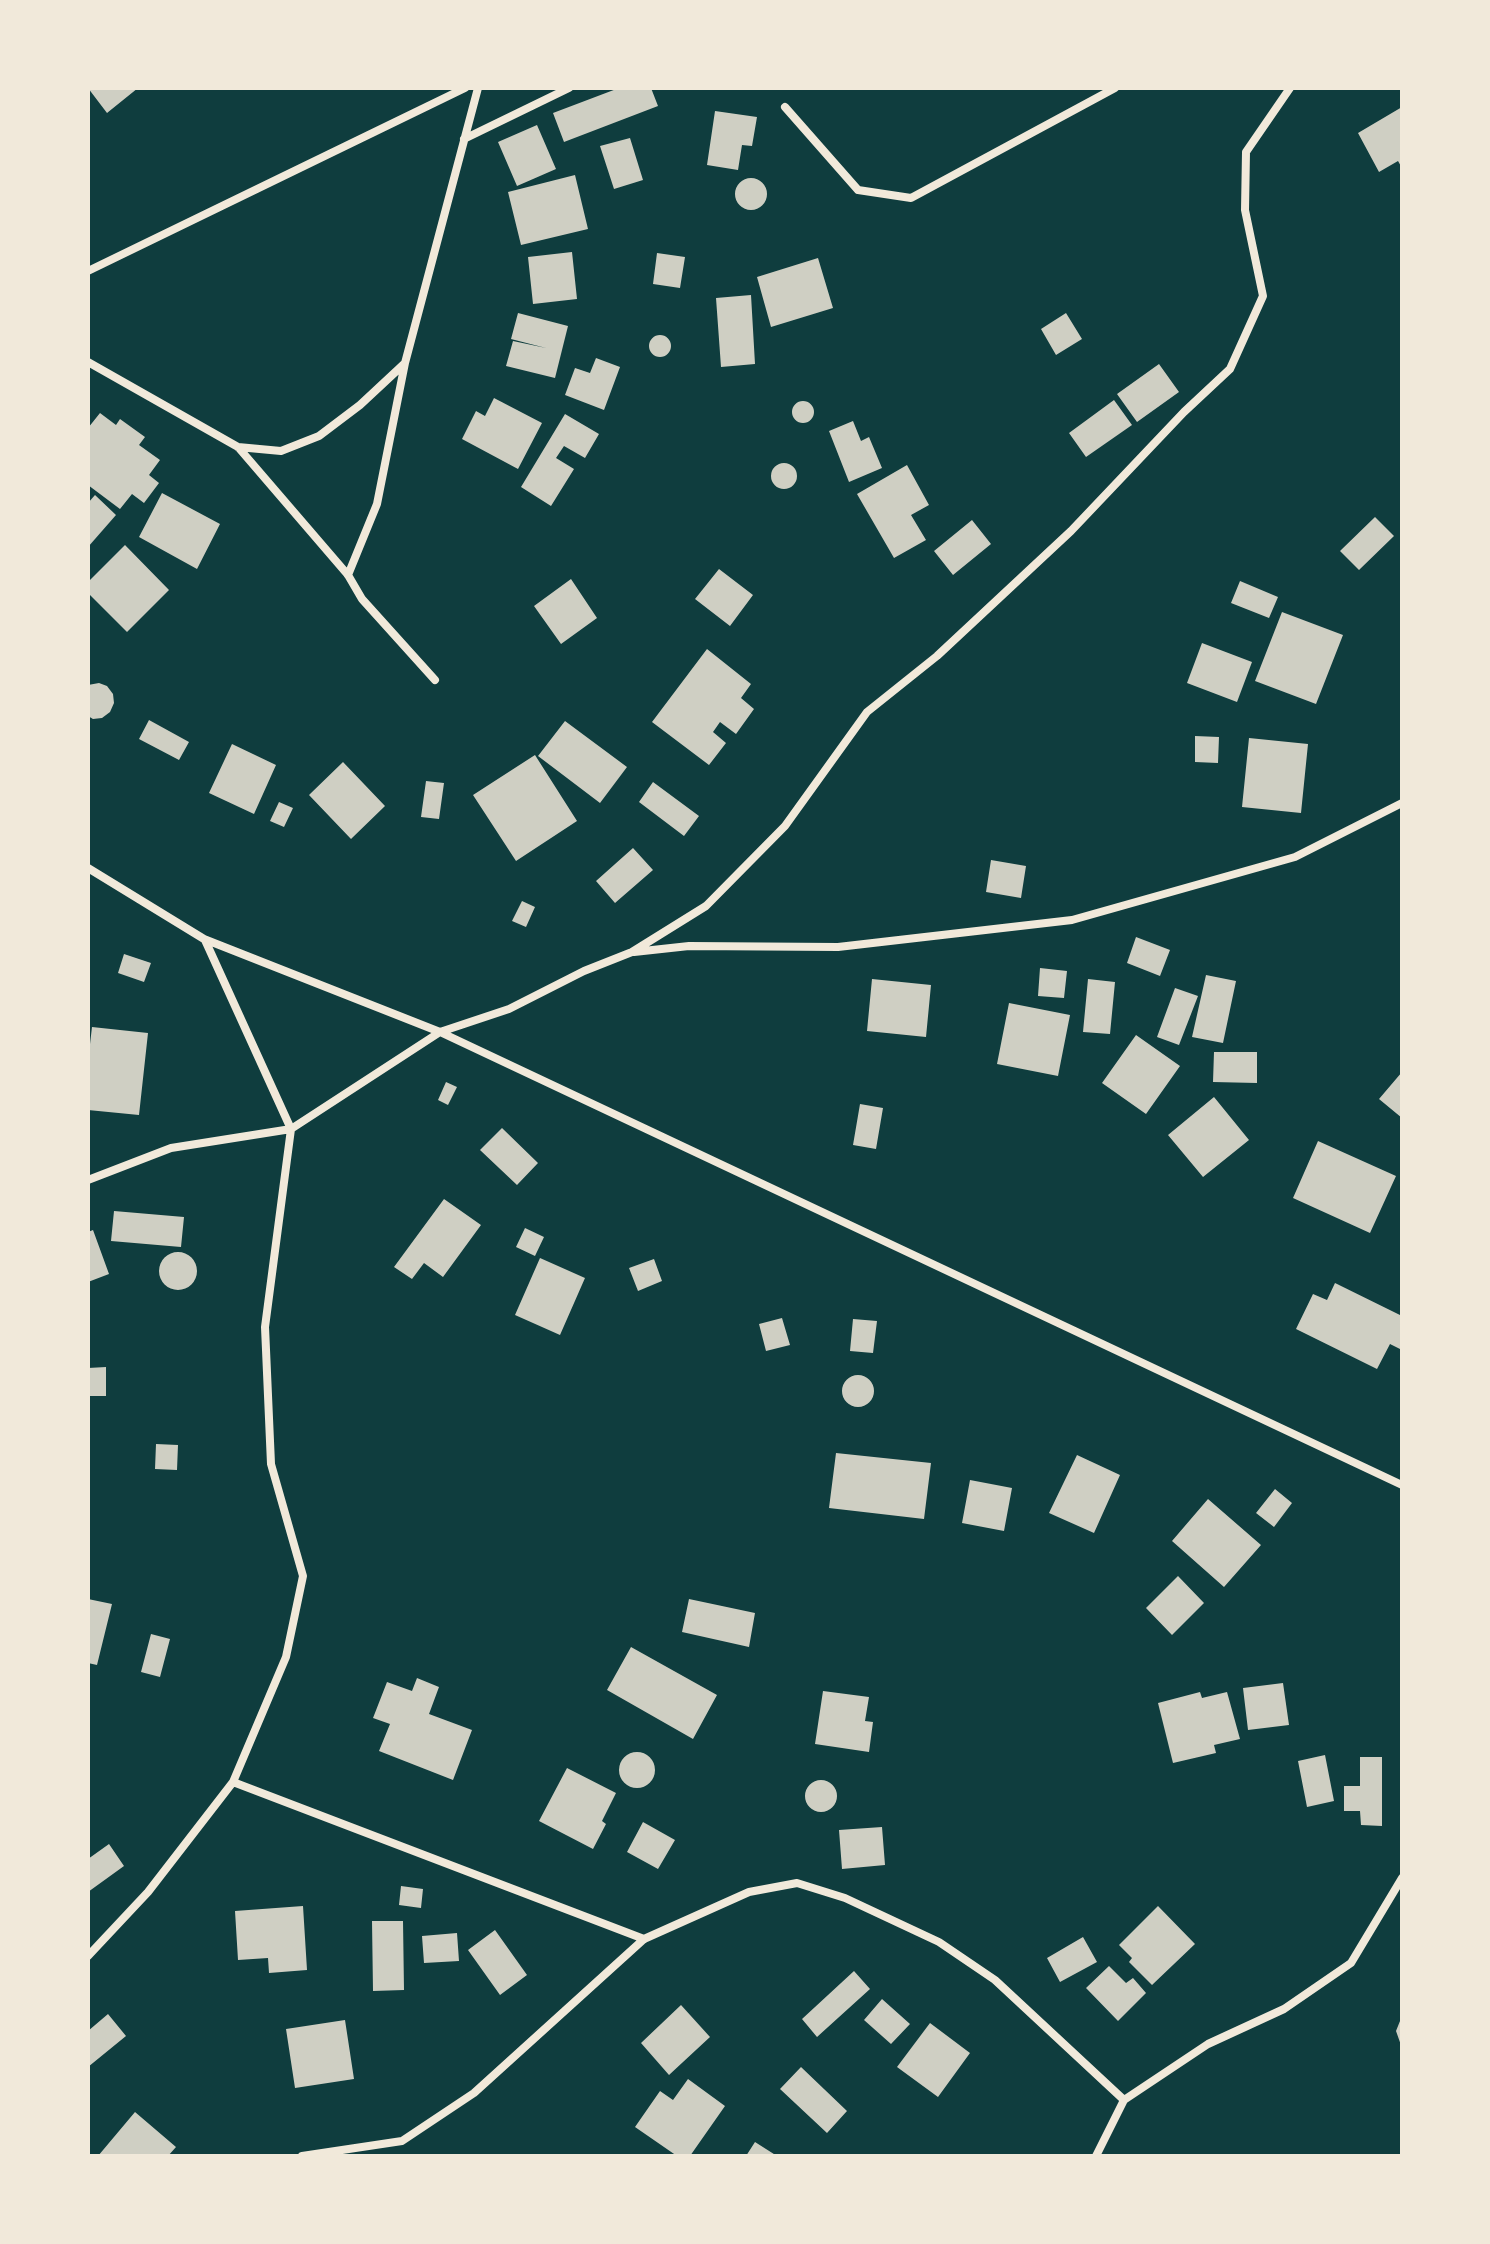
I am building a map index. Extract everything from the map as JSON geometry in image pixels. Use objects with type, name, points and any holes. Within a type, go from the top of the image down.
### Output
[{"type":"street","points":[[88,271],[465,88]]},
{"type":"street","points":[[348,575],[377,504],[405,363],[478,88]]},
{"type":"street","points":[[464,139],[569,88]]},
{"type":"street","points":[[785,107],[858,190],[911,198],[1115,88]]},
{"type":"street","points":[[88,1180],[171,1148],[291,1129],[440,1032],[509,1009],[584,971],[632,952],[706,906],[785,826],[867,712],[937,656],[1071,531],[1184,412],[1230,369],[1263,296],[1245,210],[1246,152],[1290,88]]},
{"type":"street","points":[[88,362],[238,447],[348,575],[362,599],[435,680]]},
{"type":"street","points":[[238,447],[281,451],[319,436],[360,405],[405,363]]},
{"type":"street","points":[[632,952],[689,946],[838,947],[1072,920],[1295,857],[1402,803]]},
{"type":"street","points":[[88,868],[204,939],[440,1032],[1402,1485]]},
{"type":"street","points":[[88,1956],[148,1892],[233,1782],[286,1657],[303,1576],[271,1464],[265,1327],[291,1129],[204,939]]},
{"type":"street","points":[[233,1782],[644,1939]]},
{"type":"street","points":[[1096,2156],[1124,2100],[1208,2044],[1284,2009],[1351,1963],[1402,1878]]},
{"type":"street","points":[[302,2156],[402,2141],[474,2093],[644,1939],[749,1892],[797,1883],[845,1898],[939,1942],[995,1980],[1124,2100]]},
{"type":"building","points":[[88,88],[138,88],[107,113]]},
{"type":"building","points":[[619,88],[651,88],[658,106],[564,142],[553,113]]},
{"type":"building","points":[[1402,107],[1402,168],[1398,161],[1379,172],[1358,133]]},
{"type":"building","points":[[715,111],[757,117],[752,146],[742,145],[738,170],[707,165]]},
{"type":"building","points":[[537,125],[556,169],[517,186],[498,142]]},
{"type":"building","points":[[630,138],[643,180],[614,189],[600,146]]},
{"type":"building","points":[[575,175],[588,229],[521,245],[508,192]]},
{"type":"building","points":[[751,178],[762,183],[767,194],[762,205],[751,210],[740,205],[735,194],[740,183]]},
{"type":"building","points":[[572,252],[577,299],[533,304],[528,257]]},
{"type":"building","points":[[657,253],[685,257],[680,288],[653,284]]},
{"type":"building","points":[[818,258],[833,308],[771,327],[757,277]]},
{"type":"building","points":[[751,295],[755,364],[721,367],[716,298]]},
{"type":"building","points":[[518,313],[568,326],[555,378],[506,366],[513,341],[546,348],[511,339]]},
{"type":"building","points":[[1066,313],[1082,339],[1056,355],[1041,329]]},
{"type":"building","points":[[660,335],[668,338],[671,346],[668,354],[660,357],[652,354],[649,346],[652,338]]},
{"type":"building","points":[[596,358],[620,367],[604,410],[565,395],[575,368],[590,373]]},
{"type":"building","points":[[1159,364],[1179,392],[1137,422],[1117,394]]},
{"type":"building","points":[[494,398],[542,423],[518,469],[462,439],[476,411],[485,416]]},
{"type":"building","points":[[1114,400],[1132,425],[1086,457],[1069,433]]},
{"type":"building","points":[[803,401],[811,404],[814,412],[811,420],[803,423],[795,420],[792,412],[795,404]]},
{"type":"building","points":[[100,413],[116,425],[120,419],[145,437],[139,445],[160,460],[149,475],[159,483],[144,503],[132,494],[120,509],[88,485],[88,428]]},
{"type":"building","points":[[565,414],[599,434],[585,458],[564,446],[556,458],[574,469],[551,506],[521,487]]},
{"type":"building","points":[[853,421],[861,441],[869,437],[882,468],[849,482],[829,431]]},
{"type":"building","points":[[784,463],[793,467],[797,476],[793,485],[784,489],[775,485],[771,476],[775,467]]},
{"type":"building","points":[[907,465],[929,505],[911,515],[926,540],[894,558],[857,494]]},
{"type":"building","points":[[162,493],[220,524],[197,569],[139,537]]},
{"type":"building","points":[[95,495],[116,515],[88,547],[88,503]]},
{"type":"building","points":[[1375,517],[1394,536],[1359,570],[1340,551]]},
{"type":"building","points":[[972,520],[991,544],[953,575],[934,551]]},
{"type":"building","points":[[125,545],[169,590],[127,632],[88,593],[88,582]]},
{"type":"building","points":[[719,569],[753,595],[730,626],[695,599]]},
{"type":"building","points":[[571,579],[597,618],[561,644],[534,606]]},
{"type":"building","points":[[1240,581],[1278,597],[1269,618],[1231,603]]},
{"type":"building","points":[[1282,612],[1343,635],[1316,704],[1255,681]]},
{"type":"building","points":[[1202,643],[1252,662],[1237,702],[1187,683]]},
{"type":"building","points":[[707,649],[751,684],[741,698],[754,709],[736,734],[720,722],[713,732],[726,743],[709,765],[652,722]]},
{"type":"building","points":[[99,683],[107,686],[113,694],[114,703],[110,712],[102,718],[93,719],[88,716],[88,685]]},
{"type":"building","points":[[149,720],[189,742],[179,760],[139,739]]},
{"type":"building","points":[[565,721],[627,767],[600,803],[538,756]]},
{"type":"building","points":[[1195,736],[1219,737],[1218,763],[1195,762]]},
{"type":"building","points":[[1249,738],[1308,744],[1301,813],[1242,807]]},
{"type":"building","points":[[232,744],[276,765],[254,814],[209,793]]},
{"type":"building","points":[[535,755],[577,821],[516,861],[473,795]]},
{"type":"building","points":[[343,762],[385,806],[351,839],[309,795]]},
{"type":"building","points":[[426,781],[444,783],[439,819],[421,817]]},
{"type":"building","points":[[653,782],[699,816],[684,836],[639,802]]},
{"type":"building","points":[[279,802],[293,808],[284,827],[270,821]]},
{"type":"building","points":[[633,848],[653,870],[615,903],[596,881]]},
{"type":"building","points":[[991,860],[1026,866],[1021,898],[986,892]]},
{"type":"building","points":[[522,901],[535,907],[526,927],[512,921]]},
{"type":"building","points":[[1136,937],[1170,950],[1160,976],[1127,963]]},
{"type":"building","points":[[124,954],[151,963],[144,982],[118,973]]},
{"type":"building","points":[[1040,968],[1067,971],[1064,998],[1038,996]]},
{"type":"building","points":[[1206,975],[1236,981],[1223,1043],[1192,1037]]},
{"type":"building","points":[[872,979],[931,985],[926,1037],[867,1031]]},
{"type":"building","points":[[1088,979],[1115,982],[1110,1034],[1083,1032]]},
{"type":"building","points":[[1175,988],[1198,996],[1179,1045],[1157,1037]]},
{"type":"building","points":[[1009,1003],[1070,1015],[1058,1076],[997,1064]]},
{"type":"building","points":[[92,1027],[148,1033],[139,1115],[88,1110]]},
{"type":"building","points":[[1136,1035],[1180,1066],[1146,1114],[1102,1083]]},
{"type":"building","points":[[1214,1052],[1257,1052],[1257,1083],[1213,1082]]},
{"type":"building","points":[[1402,1072],[1402,1118],[1379,1099]]},
{"type":"building","points":[[446,1082],[457,1087],[448,1105],[438,1100]]},
{"type":"building","points":[[1214,1097],[1249,1140],[1203,1177],[1168,1135]]},
{"type":"building","points":[[860,1104],[883,1108],[876,1149],[853,1145]]},
{"type":"building","points":[[502,1128],[538,1163],[517,1185],[480,1150]]},
{"type":"building","points":[[1318,1141],[1396,1176],[1370,1233],[1293,1198]]},
{"type":"building","points":[[444,1199],[481,1225],[443,1277],[424,1263],[412,1279],[394,1267]]},
{"type":"building","points":[[114,1211],[184,1217],[181,1247],[111,1241]]},
{"type":"building","points":[[525,1228],[544,1237],[535,1256],[516,1247]]},
{"type":"building","points":[[93,1230],[109,1274],[88,1282],[88,1232]]},
{"type":"building","points":[[178,1252],[191,1258],[197,1271],[191,1284],[178,1290],[165,1284],[159,1271],[165,1258]]},
{"type":"building","points":[[540,1258],[585,1278],[560,1335],[515,1315]]},
{"type":"building","points":[[654,1259],[662,1281],[638,1291],[629,1268]]},
{"type":"building","points":[[1335,1283],[1402,1316],[1402,1350],[1390,1344],[1377,1369],[1296,1329],[1313,1294],[1327,1300]]},
{"type":"building","points":[[782,1318],[790,1345],[766,1351],[759,1324]]},
{"type":"building","points":[[853,1319],[877,1321],[873,1353],[850,1351]]},
{"type":"building","points":[[106,1367],[106,1396],[88,1396],[88,1368]]},
{"type":"building","points":[[858,1375],[869,1380],[874,1391],[869,1402],[858,1407],[847,1402],[842,1391],[847,1380]]},
{"type":"building","points":[[156,1444],[178,1445],[177,1470],[155,1469]]},
{"type":"building","points":[[836,1453],[931,1463],[924,1519],[829,1508]]},
{"type":"building","points":[[1077,1455],[1120,1475],[1094,1533],[1049,1513]]},
{"type":"building","points":[[970,1480],[1012,1488],[1004,1531],[962,1523]]},
{"type":"building","points":[[1275,1489],[1292,1503],[1274,1527],[1256,1513]]},
{"type":"building","points":[[1208,1499],[1261,1545],[1224,1587],[1172,1541]]},
{"type":"building","points":[[1178,1576],[1204,1603],[1172,1635],[1146,1608]]},
{"type":"building","points":[[88,1599],[112,1604],[97,1665],[88,1663]]},
{"type":"building","points":[[689,1599],[755,1613],[749,1647],[682,1632]]},
{"type":"building","points":[[151,1634],[170,1639],[160,1677],[141,1672]]},
{"type":"building","points":[[631,1647],[717,1695],[693,1739],[607,1690]]},
{"type":"building","points":[[417,1678],[439,1687],[429,1714],[472,1730],[453,1780],[379,1751],[390,1724],[373,1718],[387,1682],[412,1691]]},
{"type":"building","points":[[1283,1683],[1289,1725],[1248,1730],[1243,1688]]},
{"type":"building","points":[[823,1691],[869,1697],[865,1721],[873,1722],[869,1752],[815,1744]]},
{"type":"building","points":[[1200,1692],[1202,1698],[1227,1692],[1240,1739],[1214,1745],[1216,1753],[1173,1763],[1158,1703]]},
{"type":"building","points":[[637,1752],[650,1757],[655,1770],[650,1783],[637,1788],[624,1783],[619,1770],[624,1757]]},
{"type":"building","points":[[1325,1755],[1334,1801],[1307,1807],[1298,1761]]},
{"type":"building","points":[[1360,1757],[1382,1757],[1382,1826],[1361,1825],[1360,1811],[1344,1811],[1344,1786],[1360,1786]]},
{"type":"building","points":[[567,1768],[616,1793],[602,1821],[606,1824],[593,1849],[539,1821]]},
{"type":"building","points":[[821,1780],[833,1784],[837,1796],[833,1808],[821,1812],[809,1808],[805,1796],[809,1784]]},
{"type":"building","points":[[643,1822],[675,1840],[658,1869],[627,1852]]},
{"type":"building","points":[[882,1827],[885,1865],[842,1869],[839,1830]]},
{"type":"building","points":[[109,1844],[124,1866],[88,1892],[88,1859]]},
{"type":"building","points":[[401,1886],[423,1889],[421,1908],[399,1905]]},
{"type":"building","points":[[303,1906],[307,1970],[269,1973],[268,1958],[238,1960],[235,1911]]},
{"type":"building","points":[[1158,1906],[1195,1944],[1152,1985],[1129,1962],[1132,1958],[1119,1945]]},
{"type":"building","points":[[372,1921],[403,1921],[404,1990],[373,1991]]},
{"type":"building","points":[[495,1930],[527,1975],[500,1995],[468,1950]]},
{"type":"building","points":[[457,1933],[459,1961],[424,1963],[422,1936]]},
{"type":"building","points":[[1083,1937],[1097,1962],[1060,1982],[1047,1958]]},
{"type":"building","points":[[1109,1966],[1126,1983],[1133,1978],[1146,1993],[1118,2021],[1086,1988]]},
{"type":"building","points":[[854,1971],[870,1989],[817,2037],[802,2019]]},
{"type":"building","points":[[882,1999],[910,2024],[891,2044],[864,2020]]},
{"type":"building","points":[[681,2005],[710,2037],[669,2075],[641,2043]]},
{"type":"building","points":[[108,2014],[126,2036],[88,2067],[88,2031]]},
{"type":"building","points":[[1402,2016],[1402,2048],[1396,2031]]},
{"type":"building","points":[[345,2020],[354,2079],[295,2088],[286,2029]]},
{"type":"building","points":[[930,2023],[970,2053],[938,2097],[897,2067]]},
{"type":"building","points":[[801,2067],[847,2111],[827,2133],[780,2089]]},
{"type":"building","points":[[688,2079],[725,2106],[690,2156],[677,2156],[635,2127],[660,2091],[673,2100]]},
{"type":"building","points":[[135,2112],[176,2147],[168,2156],[98,2156]]},
{"type":"building","points":[[755,2142],[777,2156],[746,2156]]}]
